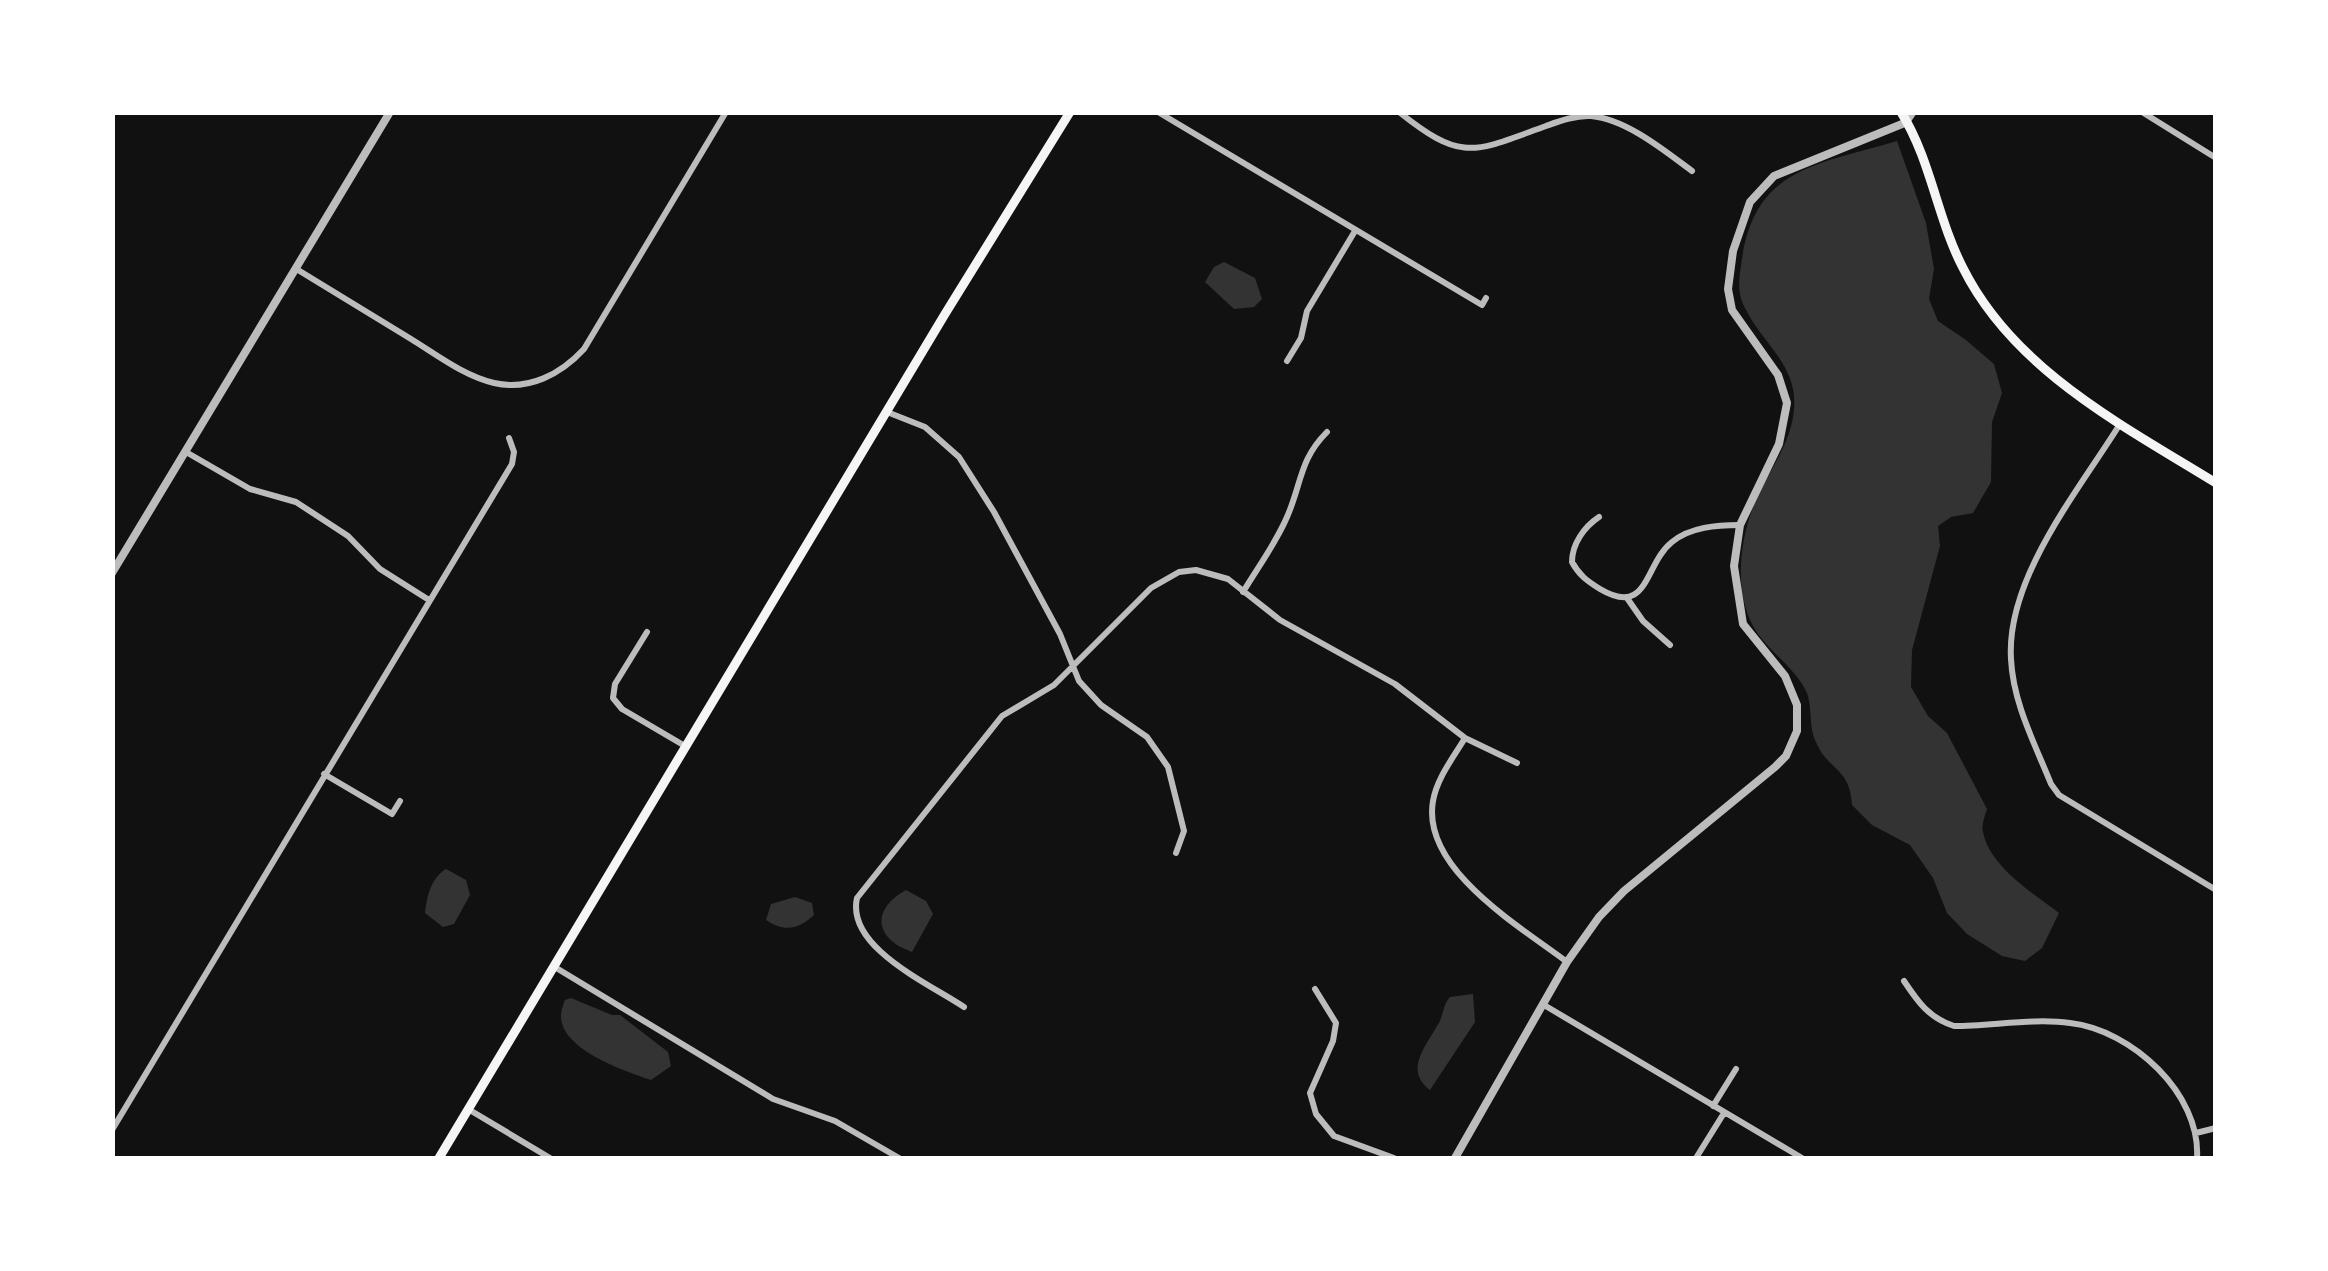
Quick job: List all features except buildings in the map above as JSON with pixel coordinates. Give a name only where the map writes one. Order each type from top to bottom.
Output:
[{"type":"main road","points":[[439,1158],[1070,112]]},
{"type":"main road","points":[[1904,117],[1962,268],[1981,299],[2026,353],[2120,424],[2216,483]]},
{"type":"street","points":[[112,573],[390,112]]},
{"type":"street","points":[[298,270],[480,379],[498,384],[534,382],[554,375],[584,348],[726,112]]},
{"type":"street","points":[[1158,112],[1482,305],[1486,298]]},
{"type":"street","points":[[1399,112],[1430,136],[1461,149],[1478,149],[1559,121],[1592,116],[1624,128],[1692,171]]},
{"type":"street","points":[[1455,1158],[1587,933],[1624,891],[1775,767],[1792,744],[1799,718],[1792,690],[1785,676],[1750,636],[1739,613],[1734,566],[1740,525],[1779,444],[1787,414],[1784,388],[1729,301],[1730,267],[1744,215],[1756,194],[1774,176],[1914,112]]},
{"type":"street","points":[[2142,112],[2216,158]]},
{"type":"street","points":[[1286,361],[1301,338],[1307,312],[1355,230]]},
{"type":"street","points":[[887,412],[925,427],[944,441],[973,475],[1092,696],[1147,737],[1168,766],[1184,832],[1176,853]]},
{"type":"street","points":[[2120,424],[2026,578],[2012,630],[2014,686],[2051,784],[2060,795],[2216,890]]},
{"type":"street","points":[[1243,592],[1283,526],[1304,462],[1327,432]]},
{"type":"street","points":[[112,1130],[512,464],[514,452],[509,438]]},
{"type":"street","points":[[186,452],[250,489],[296,502],[348,536],[380,569],[429,600]]},
{"type":"street","points":[[1599,517],[1580,536],[1572,562],[1584,579],[1613,596],[1628,598],[1640,590],[1675,539],[1704,528],[1740,525]]},
{"type":"street","points":[[964,1007],[874,947],[855,919],[856,898],[1002,716],[1054,685],[1151,588],[1179,572],[1212,572],[1228,579],[1280,620],[1395,684],[1465,738],[1517,763]]},
{"type":"street","points":[[1628,598],[1643,621],[1670,645]]},
{"type":"street","points":[[647,632],[615,684],[613,698],[622,709],[685,746]]},
{"type":"street","points":[[1465,738],[1435,792],[1431,818],[1438,844],[1456,870],[1483,896],[1567,962]]},
{"type":"street","points":[[324,774],[392,814],[400,801]]},
{"type":"street","points":[[554,966],[773,1099],[835,1121],[900,1158]]},
{"type":"street","points":[[1904,981],[1928,1014],[1954,1026],[2067,1022],[2099,1030],[2140,1054],[2182,1101],[2196,1133],[2197,1158]]},
{"type":"street","points":[[1315,989],[1336,1023],[1333,1041],[1310,1093],[1316,1114],[1334,1136],[1394,1158]]},
{"type":"street","points":[[1544,1005],[1802,1158]]},
{"type":"street","points":[[1713,1106],[1736,1069]]},
{"type":"street","points":[[468,1109],[550,1158]]},
{"type":"street","points":[[1696,1158],[1724,1113]]},
{"type":"street","points":[[2196,1133],[2216,1128]]},
{"type":"shaded area","points":[[1897,141],[1926,223],[1934,269],[1929,299],[1938,321],[1994,364],[2002,393],[1992,422],[1991,482],[1973,513],[1951,517],[1938,526],[1940,546],[1912,650],[1911,687],[1928,716],[1947,733],[1987,809],[1983,829],[1994,857],[2059,913],[2042,948],[2025,961],[2002,956],[1967,934],[1947,913],[1933,878],[1910,845],[1872,825],[1852,805],[1843,776],[1816,742],[1806,691],[1753,626],[1743,594],[1741,559],[1748,524],[1785,442],[1794,409],[1791,380],[1753,323],[1741,297],[1740,272],[1749,228],[1761,205],[1796,174]]},
{"type":"shaded area","points":[[1224,262],[1255,278],[1262,299],[1254,307],[1234,309],[1205,282],[1214,267]]},
{"type":"shaded area","points":[[446,869],[466,880],[470,895],[454,924],[443,927],[425,913],[433,882]]},
{"type":"shaded area","points":[[906,890],[926,901],[933,914],[912,952],[890,940],[882,924],[887,906]]},
{"type":"shaded area","points":[[795,897],[812,903],[814,915],[791,928],[766,920],[771,904]]},
{"type":"shaded area","points":[[1473,994],[1475,1022],[1430,1090],[1418,1075],[1423,1050],[1450,997]]},
{"type":"shaded area","points":[[571,998],[620,1015],[668,1052],[671,1066],[651,1080],[583,1049],[571,1039],[561,1016],[565,1000]]}]
